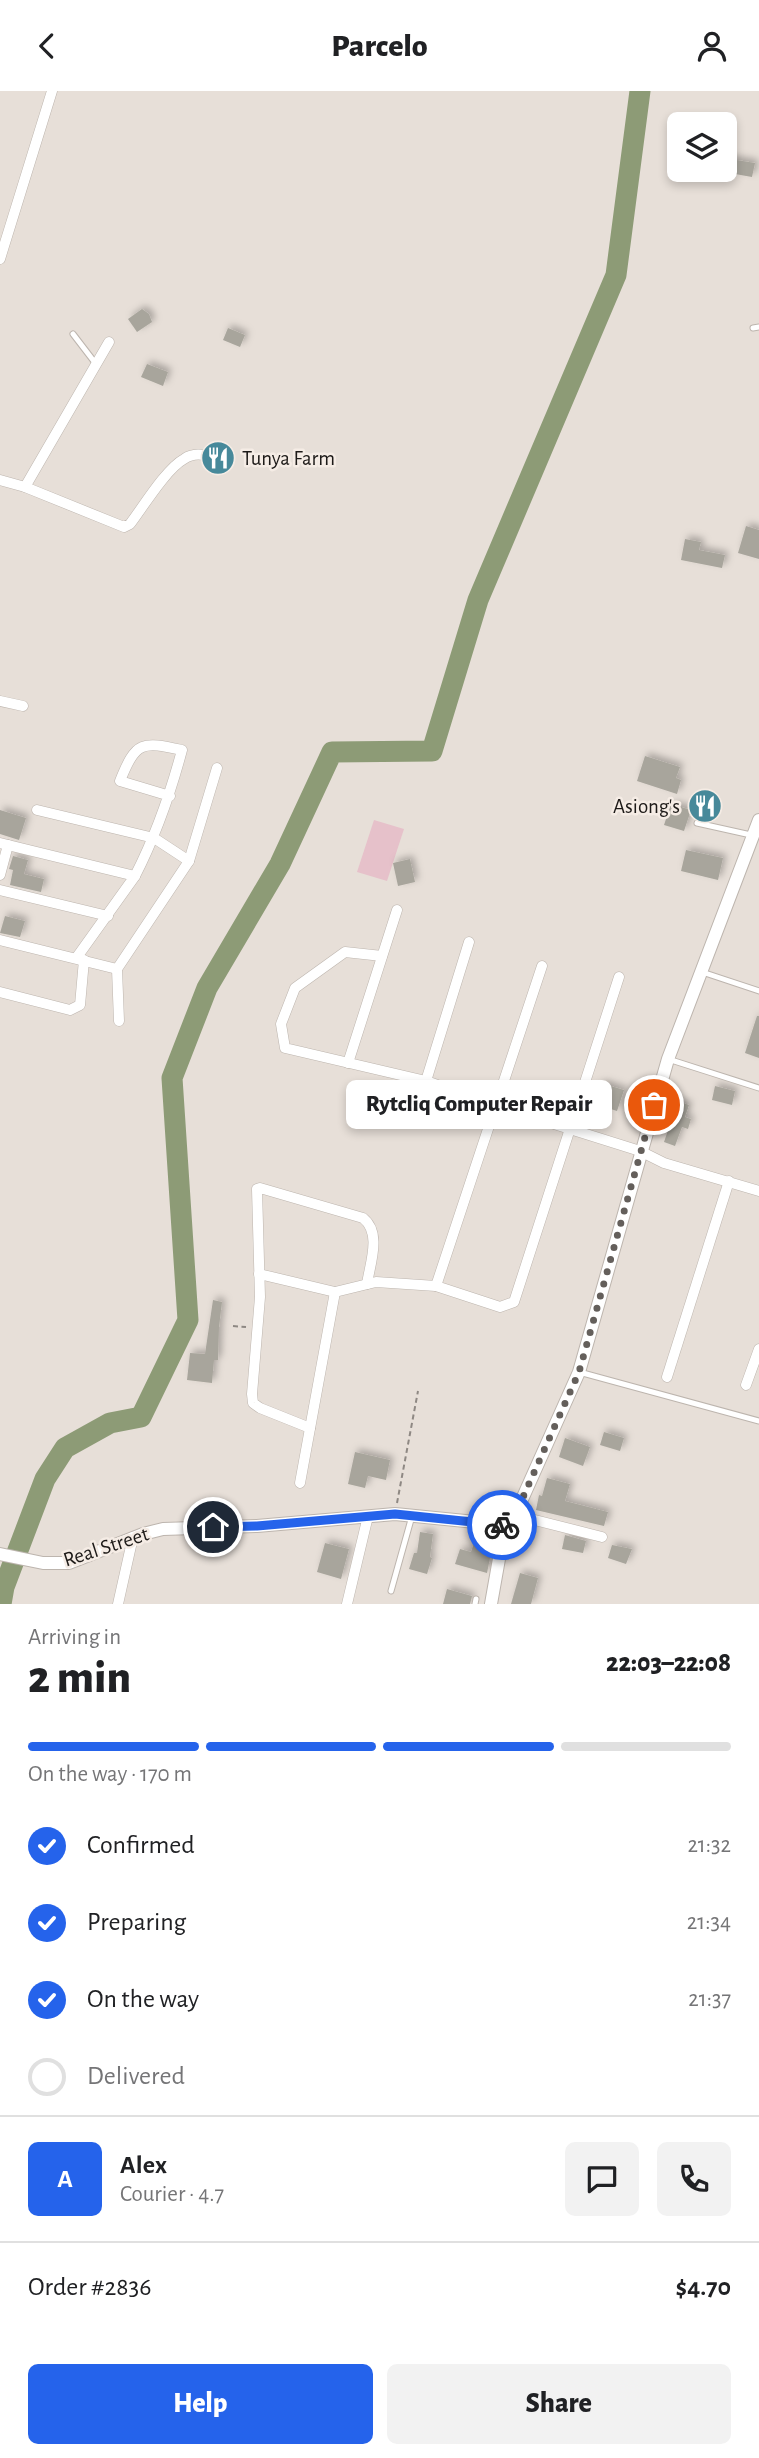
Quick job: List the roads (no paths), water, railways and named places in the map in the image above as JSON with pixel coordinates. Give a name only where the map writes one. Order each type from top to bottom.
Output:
[{"type":"street","points":[[0,259],[51,91]]},
{"type":"street","points":[[25,487],[109,342]]},
{"type":"street","points":[[0,481],[25,487],[124,527],[130,524],[172,469],[184,458],[198,454],[216,457]]},
{"type":"street","points":[[0,701],[23,706]]},
{"type":"street","points":[[0,992],[70,1010],[80,1005],[80,959],[135,876],[154,838],[170,796],[182,750],[152,743],[137,749],[128,761],[120,781],[170,796]]},
{"type":"street","points":[[119,1021],[117,969],[189,861],[216,768]]},
{"type":"street","points":[[37,810],[154,838],[189,861]]},
{"type":"street","points":[[491,1604],[505,1525],[515,1515],[579,1372],[668,1059],[759,820]]},
{"type":"street","points":[[0,875],[4,844],[135,876]]},
{"type":"street","points":[[0,890],[108,916]]},
{"type":"street","points":[[348,1063],[397,910]]},
{"type":"street","points":[[0,940],[117,969]]},
{"type":"street","points":[[426,1081],[469,942]]},
{"type":"street","points":[[382,956],[345,952],[295,988],[281,1024],[285,1048],[426,1081],[640,1151],[664,1163],[759,1191]]},
{"type":"street","points":[[436,1286],[542,966]]},
{"type":"street","points":[[259,1274],[335,1292],[376,1282],[436,1286],[500,1307],[514,1301],[618,977]]},
{"type":"street","points":[[667,1377],[729,1181]]},
{"type":"street","points":[[310,1428],[253,1403],[260,1297],[257,1189],[363,1218],[370,1224],[374,1234],[368,1285]]},
{"type":"street","points":[[300,1483],[335,1292]]},
{"type":"street","points":[[746,1385],[759,1349]]},
{"type":"street","name":"Real Street","points":[[0,1554],[43,1563],[69,1563],[133,1537],[163,1529],[257,1526],[395,1514],[505,1525]]},
{"type":"street","points":[[515,1515],[602,1537]]},
{"type":"street","points":[[347,1604],[368,1516]]},
{"type":"street","points":[[118,1604],[133,1537]]},
{"type":"lane","points":[[73,334],[96,364]]},
{"type":"lane","points":[[697,823],[754,836]]},
{"type":"lane","points":[[701,972],[759,991]]},
{"type":"lane","points":[[668,1059],[759,1088]]},
{"type":"lane","points":[[579,1372],[759,1421]]},
{"type":"lane","points":[[391,1591],[412,1516]]},
{"type":"waterway","points":[[1,1604],[4,1587],[45,1479],[65,1448],[110,1423],[141,1417],[188,1320],[172,1078],[207,988],[280,864],[332,752],[432,751],[478,600],[616,275],[640,91]]},
{"type":"place","name":"Tunya Farm","points":[[218,458]]},
{"type":"place","name":"Asiong's","points":[[705,806]]},
{"type":"place","name":"Rytcliq Computer Repair","points":[[654,1105]]}]
